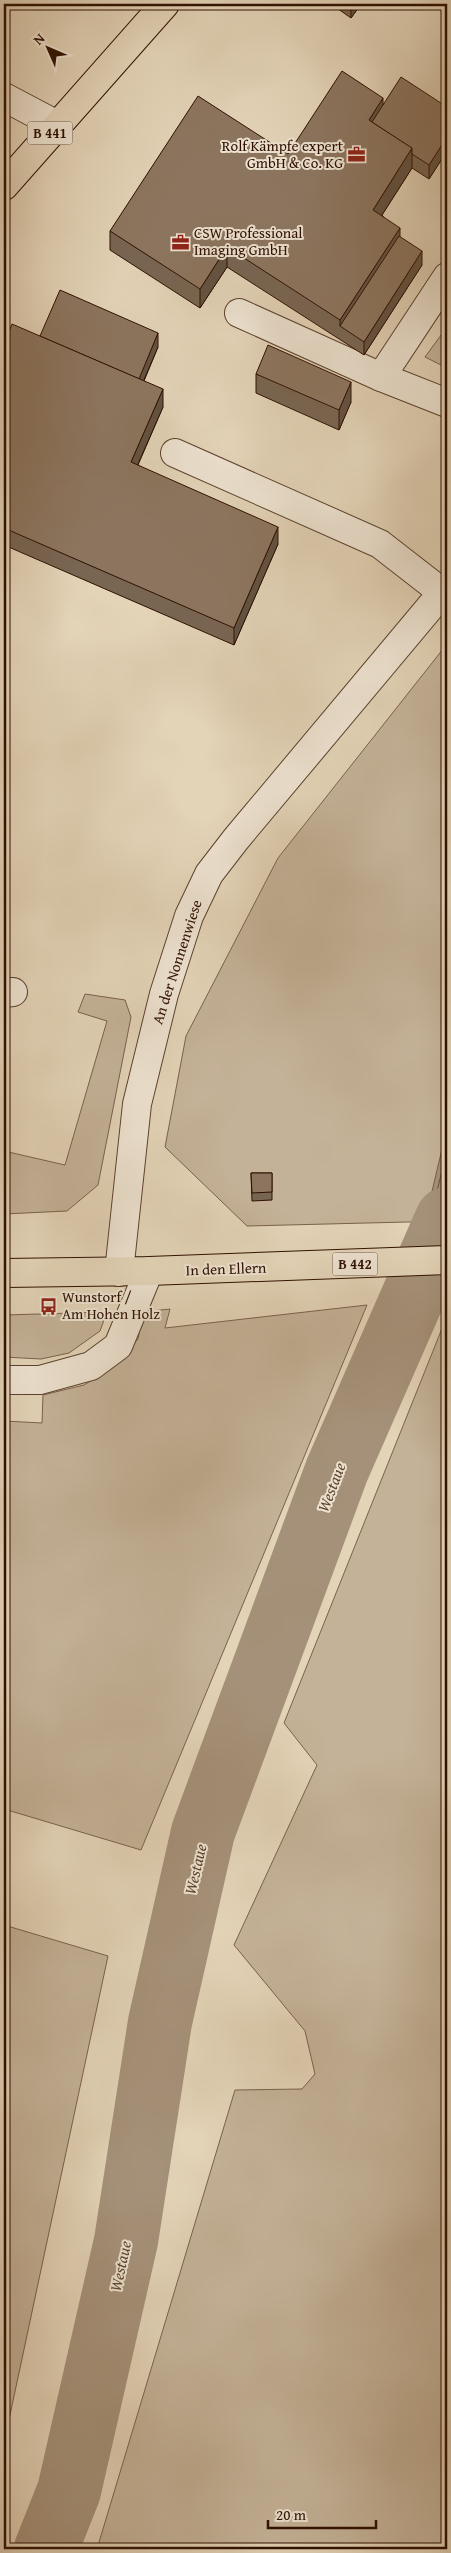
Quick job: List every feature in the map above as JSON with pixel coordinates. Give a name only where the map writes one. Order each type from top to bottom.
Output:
[{"type":"main road","name":"B 441","points":[[7,178],[165,4]]},
{"type":"main road","name":"In den Ellern","points":[[4,1273],[263,1268],[447,1260]]},
{"type":"street","points":[[4,97],[57,125]]},
{"type":"street","points":[[381,377],[447,277]]},
{"type":"street","points":[[239,313],[381,377],[447,403]]},
{"type":"street","points":[[175,453],[380,544],[445,590]]},
{"type":"street","name":"An der Nonnenwiese","points":[[119,1272],[137,1104],[164,994],[189,916],[205,883],[236,839],[445,590]]},
{"type":"street","points":[[4,1380],[40,1380],[91,1366],[118,1346],[149,1271]]},
{"type":"shaded area","points":[[447,327],[447,368],[425,357]]},
{"type":"shaded area","points":[[447,644],[447,1221],[247,1226],[165,1147],[186,1036],[278,858]]},
{"type":"shaded area","points":[[85,994],[125,1000],[131,1017],[98,1185],[67,1211],[4,1214],[4,1151],[65,1165],[107,1021],[78,1012]]},
{"type":"shaded area","points":[[367,1305],[141,1850],[4,1809],[4,1421],[42,1423],[43,1395],[84,1385],[116,1365],[138,1339],[143,1312],[170,1309],[165,1328]]},
{"type":"shaded area","points":[[107,1312],[100,1331],[69,1353],[41,1359],[4,1357],[4,1315]]},
{"type":"shaded area","points":[[447,1316],[447,2549],[97,2549],[235,2090],[302,2089],[315,2074],[305,2031],[234,1945],[317,1765],[284,1723]]},
{"type":"shaded area","points":[[4,1925],[108,1956],[4,2443]]},
{"type":"water","points":[[447,1128],[447,1219],[425,1221]]},
{"type":"building","points":[[342,4],[355,4],[351,10]]},
{"type":"building","points":[[342,71],[383,98],[369,120],[412,148],[373,210],[400,228],[340,320],[227,247],[200,289],[110,231],[198,96],[288,154]]},
{"type":"building","points":[[401,77],[447,107],[447,137],[429,165],[412,154],[412,148],[372,122]]},
{"type":"building","points":[[399,236],[422,251],[364,342],[340,326]]},
{"type":"building","points":[[60,290],[158,333],[139,379],[40,336]]},
{"type":"building","points":[[12,324],[163,389],[131,462],[278,527],[234,628],[4,528],[4,344]]},
{"type":"building","points":[[268,345],[351,382],[339,410],[256,374]]},
{"type":"building","points":[[251,1173],[272,1173],[272,1192],[252,1193]]},
{"type":"waterway","name":"Westaue","points":[[46,2549],[69,2491],[126,2241],[160,2022],[203,1832],[337,1470],[447,1219]]},
{"type":"place","name":"Rolf Kämpfe expert GmbH & Co. KG","points":[[357,155]]},
{"type":"place","name":"CSW Professional Imaging GmbH","points":[[180,242]]},
{"type":"place","name":"Wunstorf / Am Hohen Holz","points":[[48,1306]]}]
